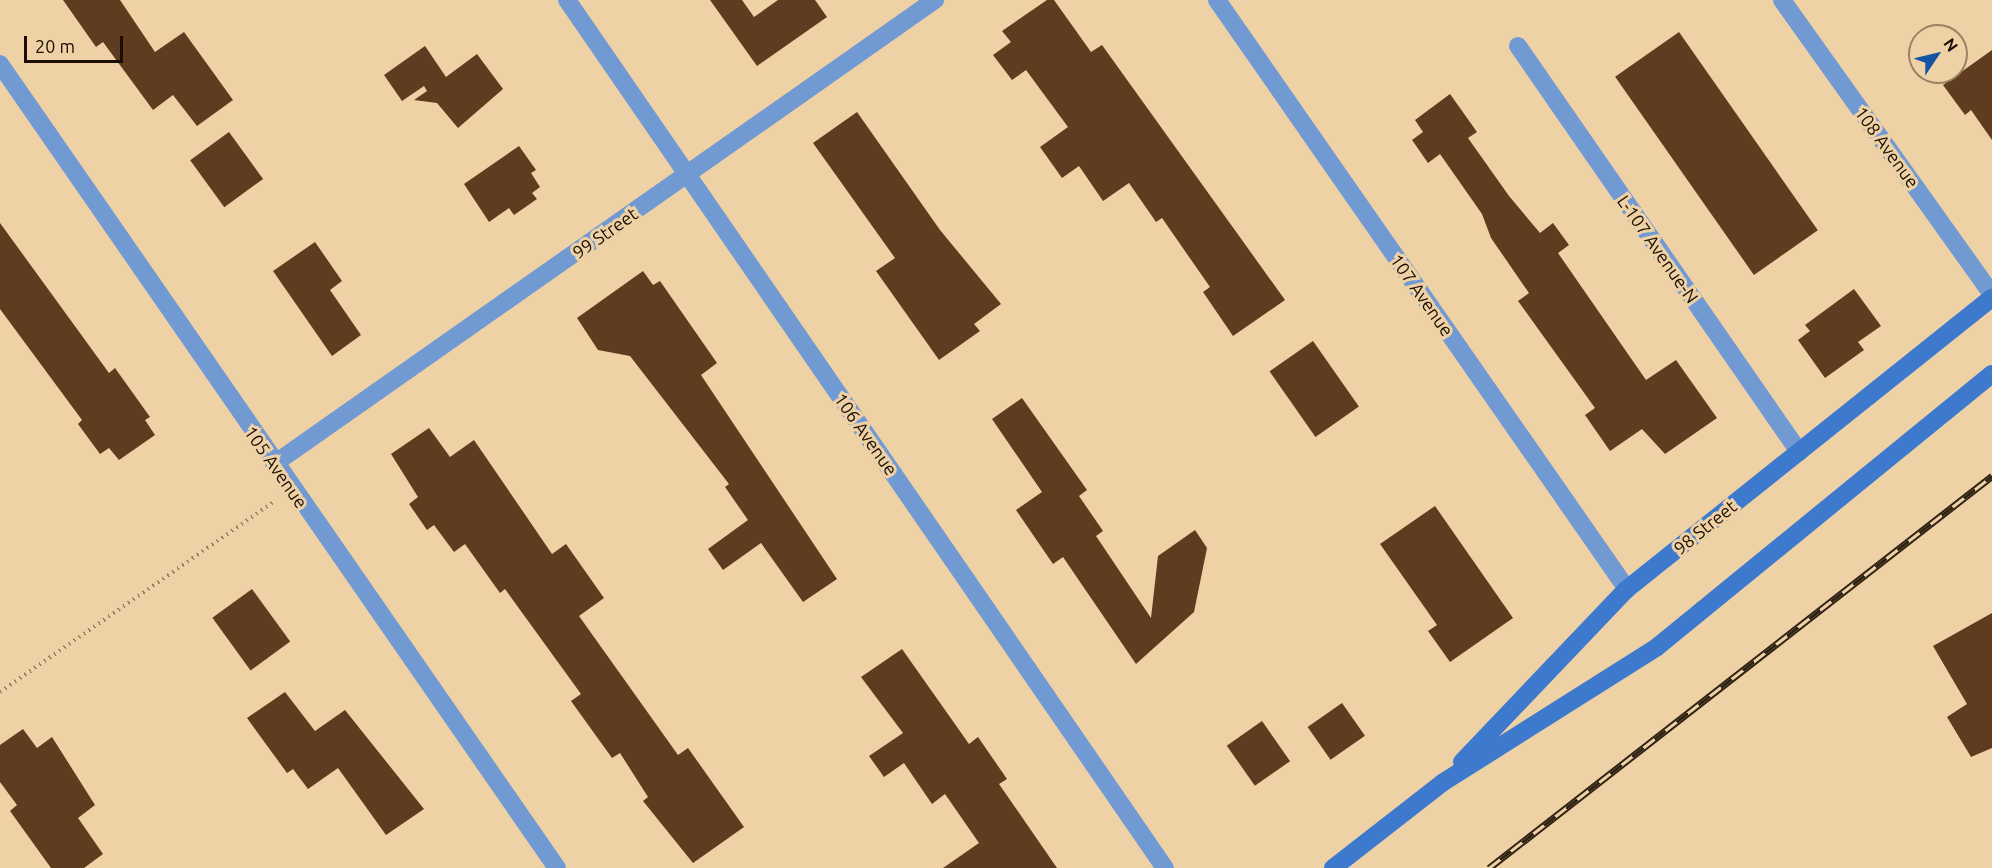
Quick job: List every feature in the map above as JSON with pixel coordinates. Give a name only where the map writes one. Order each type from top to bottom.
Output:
[{"type":"main road","name":"98 Street","points":[[1442,783],[1627,589],[1992,296]]},
{"type":"main road","name":"98 Street","points":[[1333,868],[1442,783],[1657,647],[1992,374]]},
{"type":"street","name":"106 Avenue","points":[[567,0],[1165,868]]},
{"type":"street","name":"99 Street","points":[[274,464],[935,0]]},
{"type":"street","name":"107 Avenue","points":[[1217,0],[1627,589]]},
{"type":"street","name":"108 Avenue","points":[[1782,0],[1992,296]]},
{"type":"street","name":"L-107 Avenue-N","points":[[1518,46],[1799,452]]},
{"type":"street","name":"105 Avenue","points":[[0,64],[291,489],[557,868]]},
{"type":"path","points":[[0,692],[291,489]]},
{"type":"building","points":[[63,0],[120,0],[155,52],[184,32],[233,100],[197,126],[173,95],[153,110],[103,42],[96,47]]},
{"type":"building","points":[[710,0],[742,0],[754,17],[778,0],[815,0],[827,17],[757,66]]},
{"type":"building","points":[[1047,0],[1054,0],[1091,52],[1102,45],[1285,300],[1233,336],[1203,292],[1210,287],[1162,218],[1156,222],[1129,183],[1103,201],[1079,166],[1062,178],[1040,147],[1068,127],[1026,70],[1012,80],[993,55],[1011,42],[1002,31]]},
{"type":"building","points":[[1679,32],[1818,230],[1754,275],[1615,77]]},
{"type":"building","points":[[425,46],[446,77],[477,54],[503,89],[458,128],[437,103],[414,100],[427,91],[424,86],[402,101],[384,75]]},
{"type":"building","points":[[1992,50],[1992,140],[1971,110],[1965,115],[1943,85],[1968,84],[1968,67]]},
{"type":"building","points":[[1450,94],[1477,132],[1468,138],[1509,196],[1540,233],[1553,223],[1569,245],[1558,253],[1646,380],[1676,360],[1717,418],[1665,454],[1642,429],[1610,451],[1585,415],[1595,408],[1518,301],[1529,293],[1491,238],[1482,214],[1440,154],[1428,163],[1412,140],[1423,132],[1415,120]]},
{"type":"building","points":[[857,112],[940,230],[1001,304],[974,324],[980,331],[939,360],[876,271],[895,258],[813,143]]},
{"type":"building","points":[[229,132],[263,179],[224,207],[190,160]]},
{"type":"building","points":[[519,146],[536,170],[531,173],[540,187],[532,193],[537,199],[514,215],[509,208],[489,222],[464,184]]},
{"type":"building","points":[[0,223],[109,373],[115,368],[150,417],[145,420],[155,435],[119,460],[109,448],[100,454],[78,424],[82,420],[0,309]]},
{"type":"building","points":[[315,242],[342,281],[330,290],[361,335],[332,356],[273,271]]},
{"type":"building","points":[[643,271],[653,285],[660,281],[717,363],[701,375],[837,579],[803,602],[761,543],[723,570],[708,549],[748,520],[725,487],[729,484],[630,356],[598,350],[577,318]]},
{"type":"building","points":[[1854,289],[1881,326],[1858,342],[1864,350],[1825,378],[1798,340],[1810,331],[1805,325]]},
{"type":"building","points":[[1313,341],[1359,407],[1315,437],[1270,371]]},
{"type":"building","points":[[1022,398],[1087,490],[1079,496],[1103,531],[1096,536],[1151,618],[1158,556],[1195,530],[1207,548],[1194,612],[1136,664],[1063,557],[1053,564],[1016,510],[1042,492],[992,419]]},
{"type":"building","points":[[429,428],[450,457],[474,440],[552,554],[566,544],[604,598],[579,616],[678,755],[688,748],[744,827],[693,863],[643,801],[648,797],[620,753],[612,758],[571,701],[581,694],[505,589],[500,593],[465,544],[454,552],[434,525],[427,530],[409,504],[418,497],[391,454]]},
{"type":"building","points":[[1435,506],[1513,618],[1450,662],[1428,631],[1437,625],[1380,544]]},
{"type":"building","points":[[252,589],[290,642],[251,670],[212,618]]},
{"type":"building","points":[[1992,613],[1992,748],[1971,757],[1947,717],[1967,704],[1933,646]]},
{"type":"building","points":[[902,649],[969,744],[978,737],[1007,779],[999,784],[1057,868],[943,868],[979,843],[945,794],[932,804],[904,763],[884,777],[869,756],[903,733],[861,677]]},
{"type":"building","points":[[285,692],[315,731],[345,710],[424,809],[386,835],[338,768],[308,789],[293,769],[287,773],[247,718]]},
{"type":"building","points":[[1342,703],[1365,736],[1331,760],[1308,727]]},
{"type":"building","points":[[1262,721],[1290,761],[1255,786],[1227,746]]},
{"type":"building","points":[[23,729],[37,748],[52,737],[95,805],[78,818],[103,854],[84,868],[51,868],[10,811],[17,805],[0,782],[0,745]]},
{"type":"railway","points":[[1489,868],[1992,476]]}]
